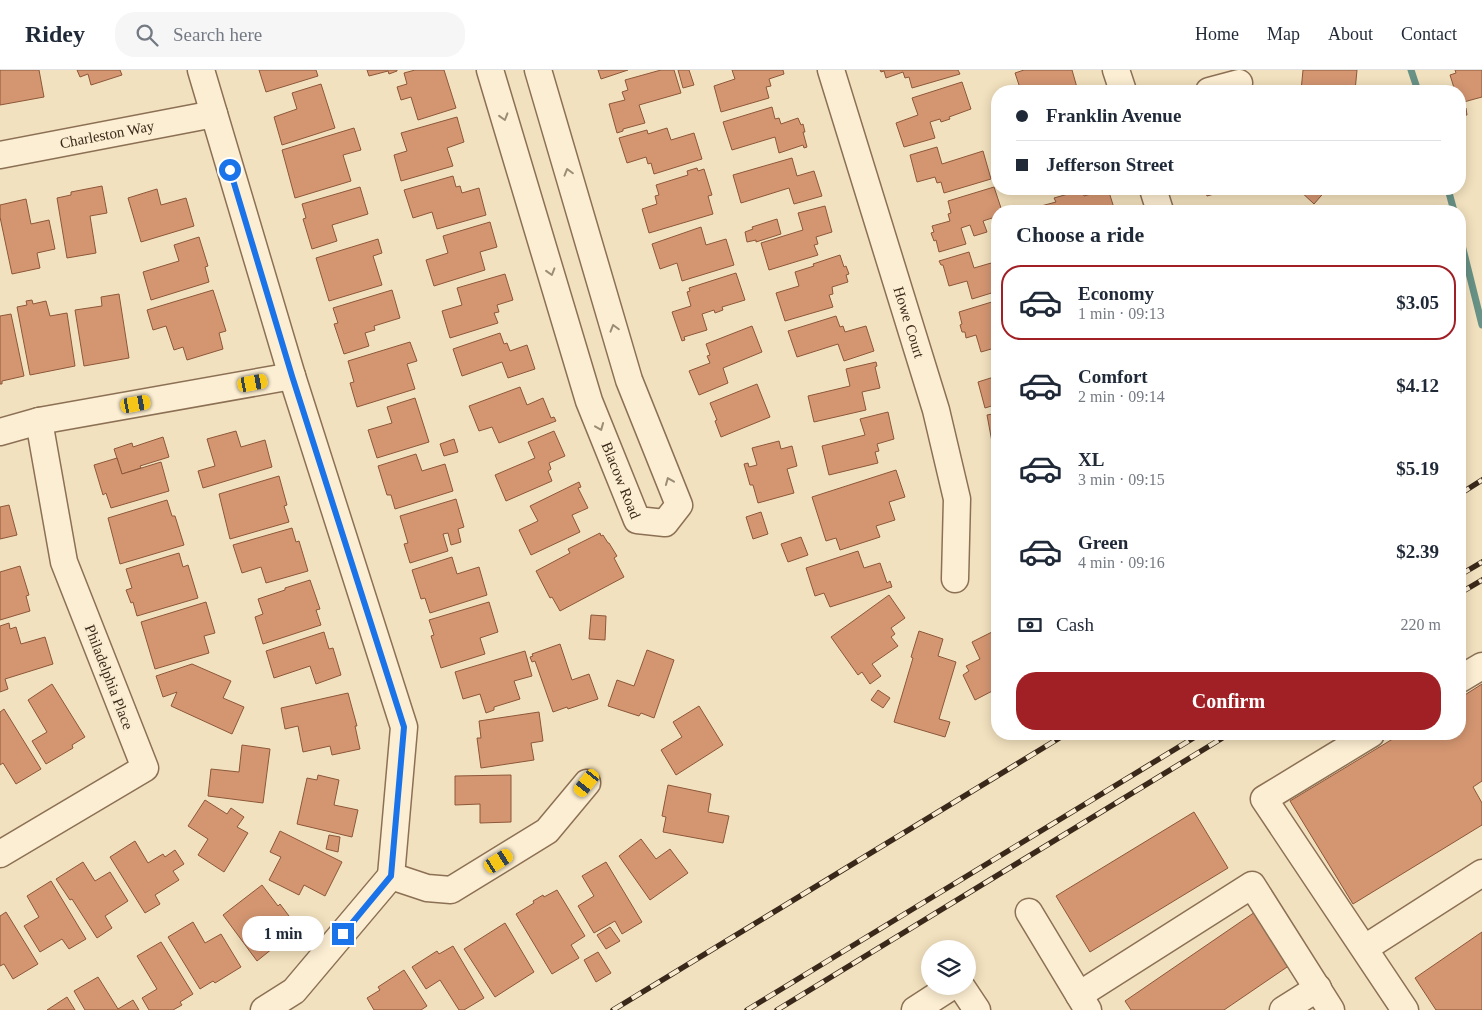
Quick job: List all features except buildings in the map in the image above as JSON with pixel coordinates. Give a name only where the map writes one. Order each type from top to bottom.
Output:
[{"type":"street","points":[[201,70],[292,376],[404,727],[391,876],[294,991],[264,1010]]},
{"type":"street","name":"Blacow Road","points":[[490,70],[589,401],[637,520],[665,522],[679,505],[629,380],[538,70]]},
{"type":"street","name":"Howe Court","points":[[831,70],[909,319],[940,428],[957,499],[955,579]]},
{"type":"street","points":[[1116,70],[1121,85]]},
{"type":"street","points":[[1232,85],[1239,83]]},
{"type":"street","name":"Charleston Way","points":[[0,155],[214,114]]},
{"type":"street","points":[[0,432],[39,421],[292,376]]},
{"type":"street","name":"Philadelphia Place","points":[[0,854],[144,768],[64,562],[39,421]]},
{"type":"street","points":[[1466,675],[1482,666]]},
{"type":"street","points":[[1361,740],[1264,798],[1405,1010]]},
{"type":"street","points":[[391,876],[427,888],[451,890],[548,831],[587,783]]},
{"type":"street","points":[[1365,948],[1482,873]]},
{"type":"street","points":[[1029,912],[1083,1003],[1252,885],[1331,1010]]},
{"type":"street","points":[[1283,1010],[1318,988]]},
{"type":"street","points":[[915,1010],[938,995]]},
{"type":"street","points":[[967,995],[977,1010]]},
{"type":"waterway","points":[[1411,70],[1416,85]]},
{"type":"waterway","points":[[1450,195],[1452,205]]},
{"type":"waterway","points":[[1466,261],[1482,325]]},
{"type":"railway","points":[[1466,490],[1482,480]]},
{"type":"railway","points":[[1466,571],[1482,562]]},
{"type":"railway","points":[[1466,589],[1482,580]]},
{"type":"railway","points":[[613,1010],[1056,740]]},
{"type":"railway","points":[[747,1010],[1190,740]]},
{"type":"railway","points":[[777,1010],[1219,740]]},
{"type":"route","points":[[230,170],[292,376],[404,727],[391,876],[343,934]]}]
